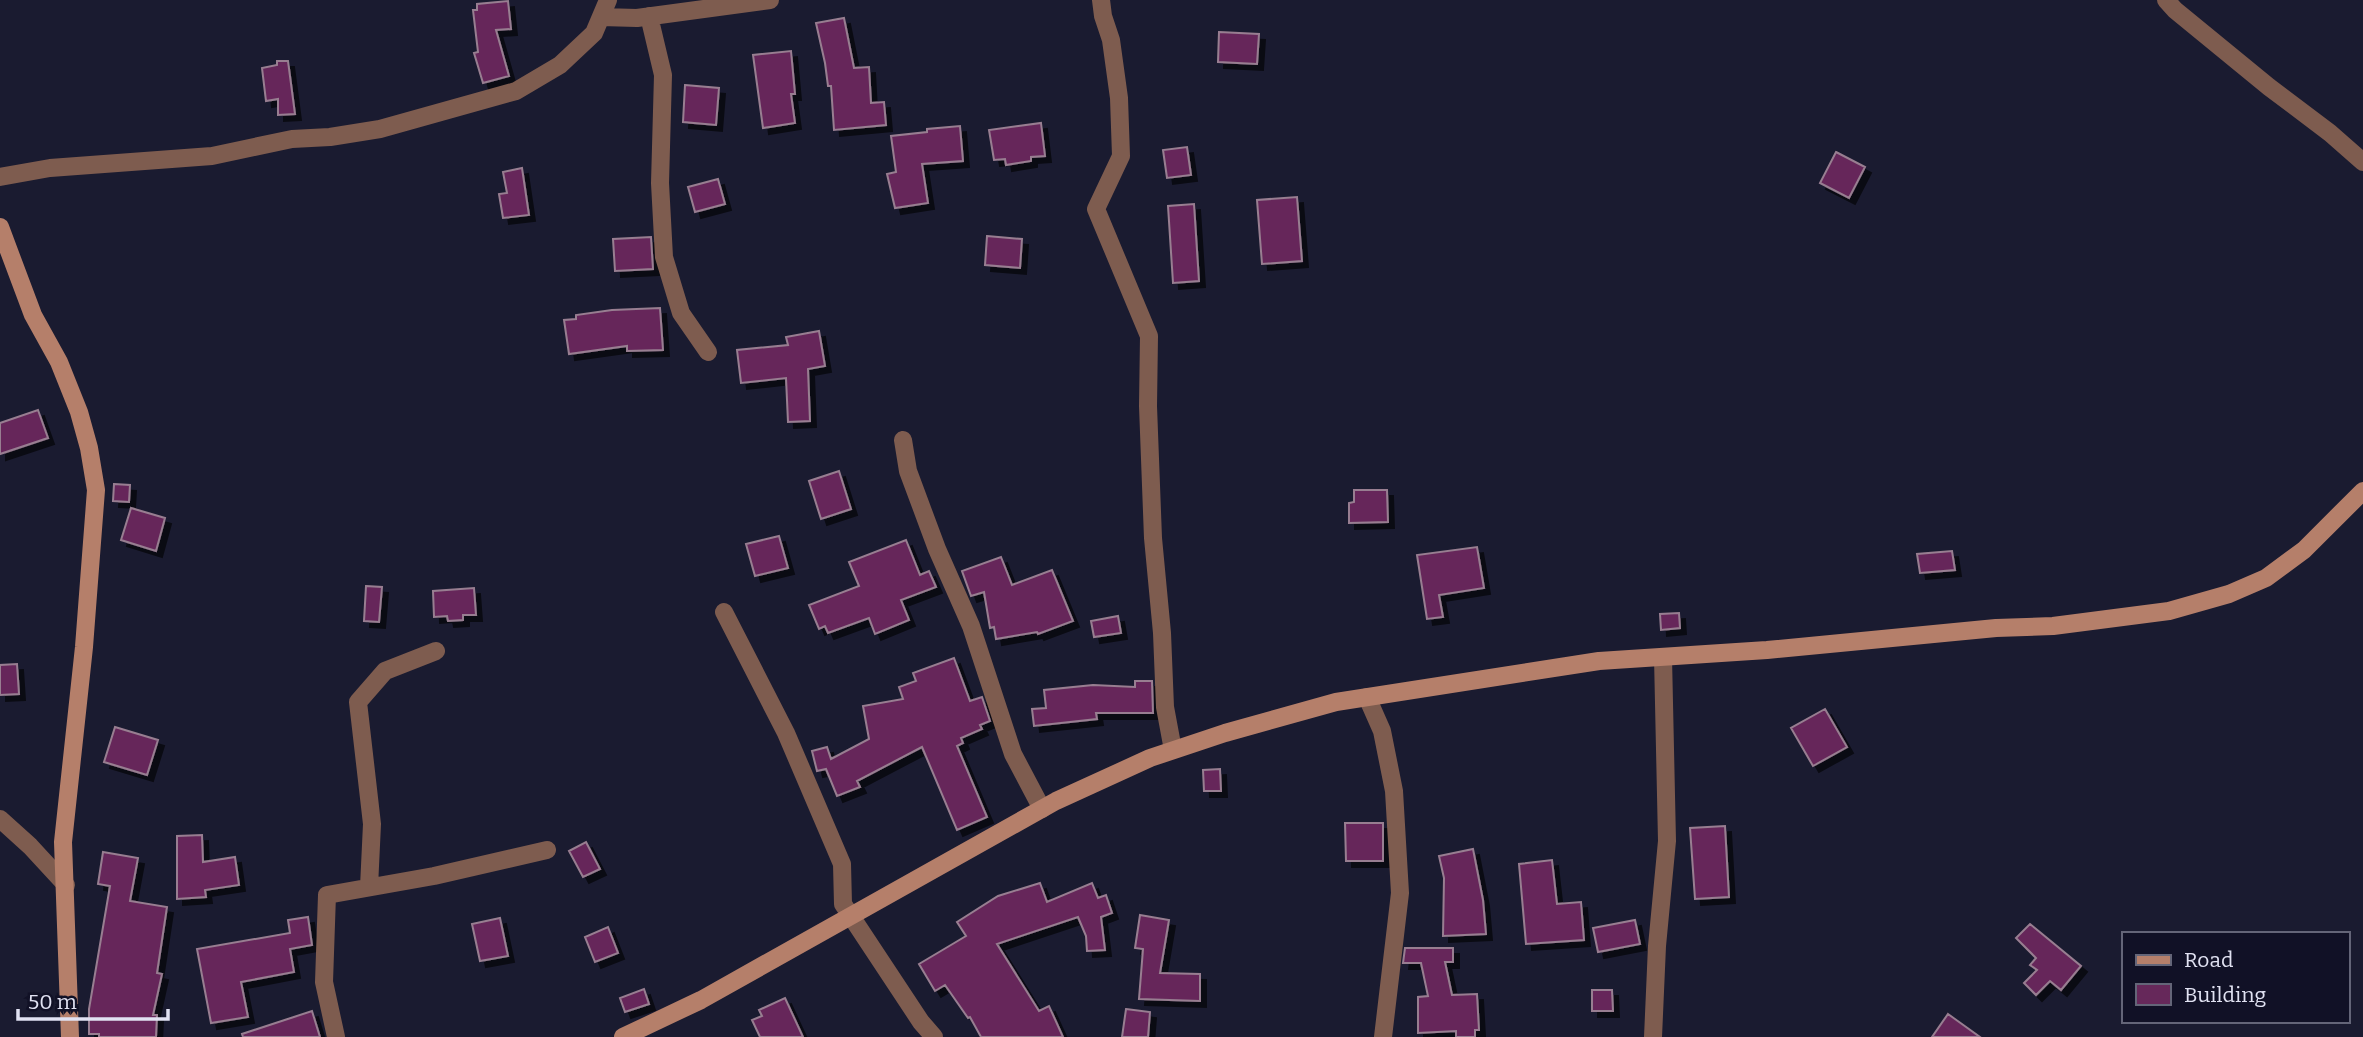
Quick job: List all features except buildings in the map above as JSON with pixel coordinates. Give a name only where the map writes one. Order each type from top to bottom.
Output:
[{"type":"street","points":[[0,177],[50,168],[212,156],[292,139],[330,137],[380,129],[516,91],[561,65],[594,33],[608,0]]},
{"type":"street","points":[[601,17],[649,16],[770,0]]},
{"type":"street","points":[[1101,0],[1111,40],[1119,98],[1121,156],[1096,209],[1149,336],[1148,406],[1153,538],[1162,633],[1165,707],[1173,750]]},
{"type":"street","points":[[2166,0],[2363,162]]},
{"type":"street","points":[[649,16],[663,75],[660,183],[664,257],[681,313],[708,352]]},
{"type":"street","points":[[0,227],[33,315],[59,362],[79,412],[89,448],[96,490],[84,647],[64,842],[70,1037]]},
{"type":"street","points":[[903,440],[908,471],[937,550],[971,626],[1013,754],[1042,809]]},
{"type":"street","points":[[623,1037],[701,1000],[1042,809],[1110,775],[1173,750],[1295,713],[1367,697],[1599,661],[1766,650],[1996,628],[2053,626],[2169,611],[2229,594],[2266,578],[2304,550],[2363,491]]},
{"type":"street","points":[[724,612],[786,733],[842,864],[843,904],[921,1022],[934,1037]]},
{"type":"street","points":[[369,887],[372,824],[358,702],[385,671],[436,651]]},
{"type":"street","points":[[1653,1037],[1657,946],[1667,841],[1663,657]]},
{"type":"street","points":[[1367,697],[1381,731],[1394,791],[1400,893],[1383,1037]]},
{"type":"street","points":[[0,820],[30,846],[66,885]]},
{"type":"street","points":[[336,1037],[324,982],[327,895],[433,876],[547,850]]}]
